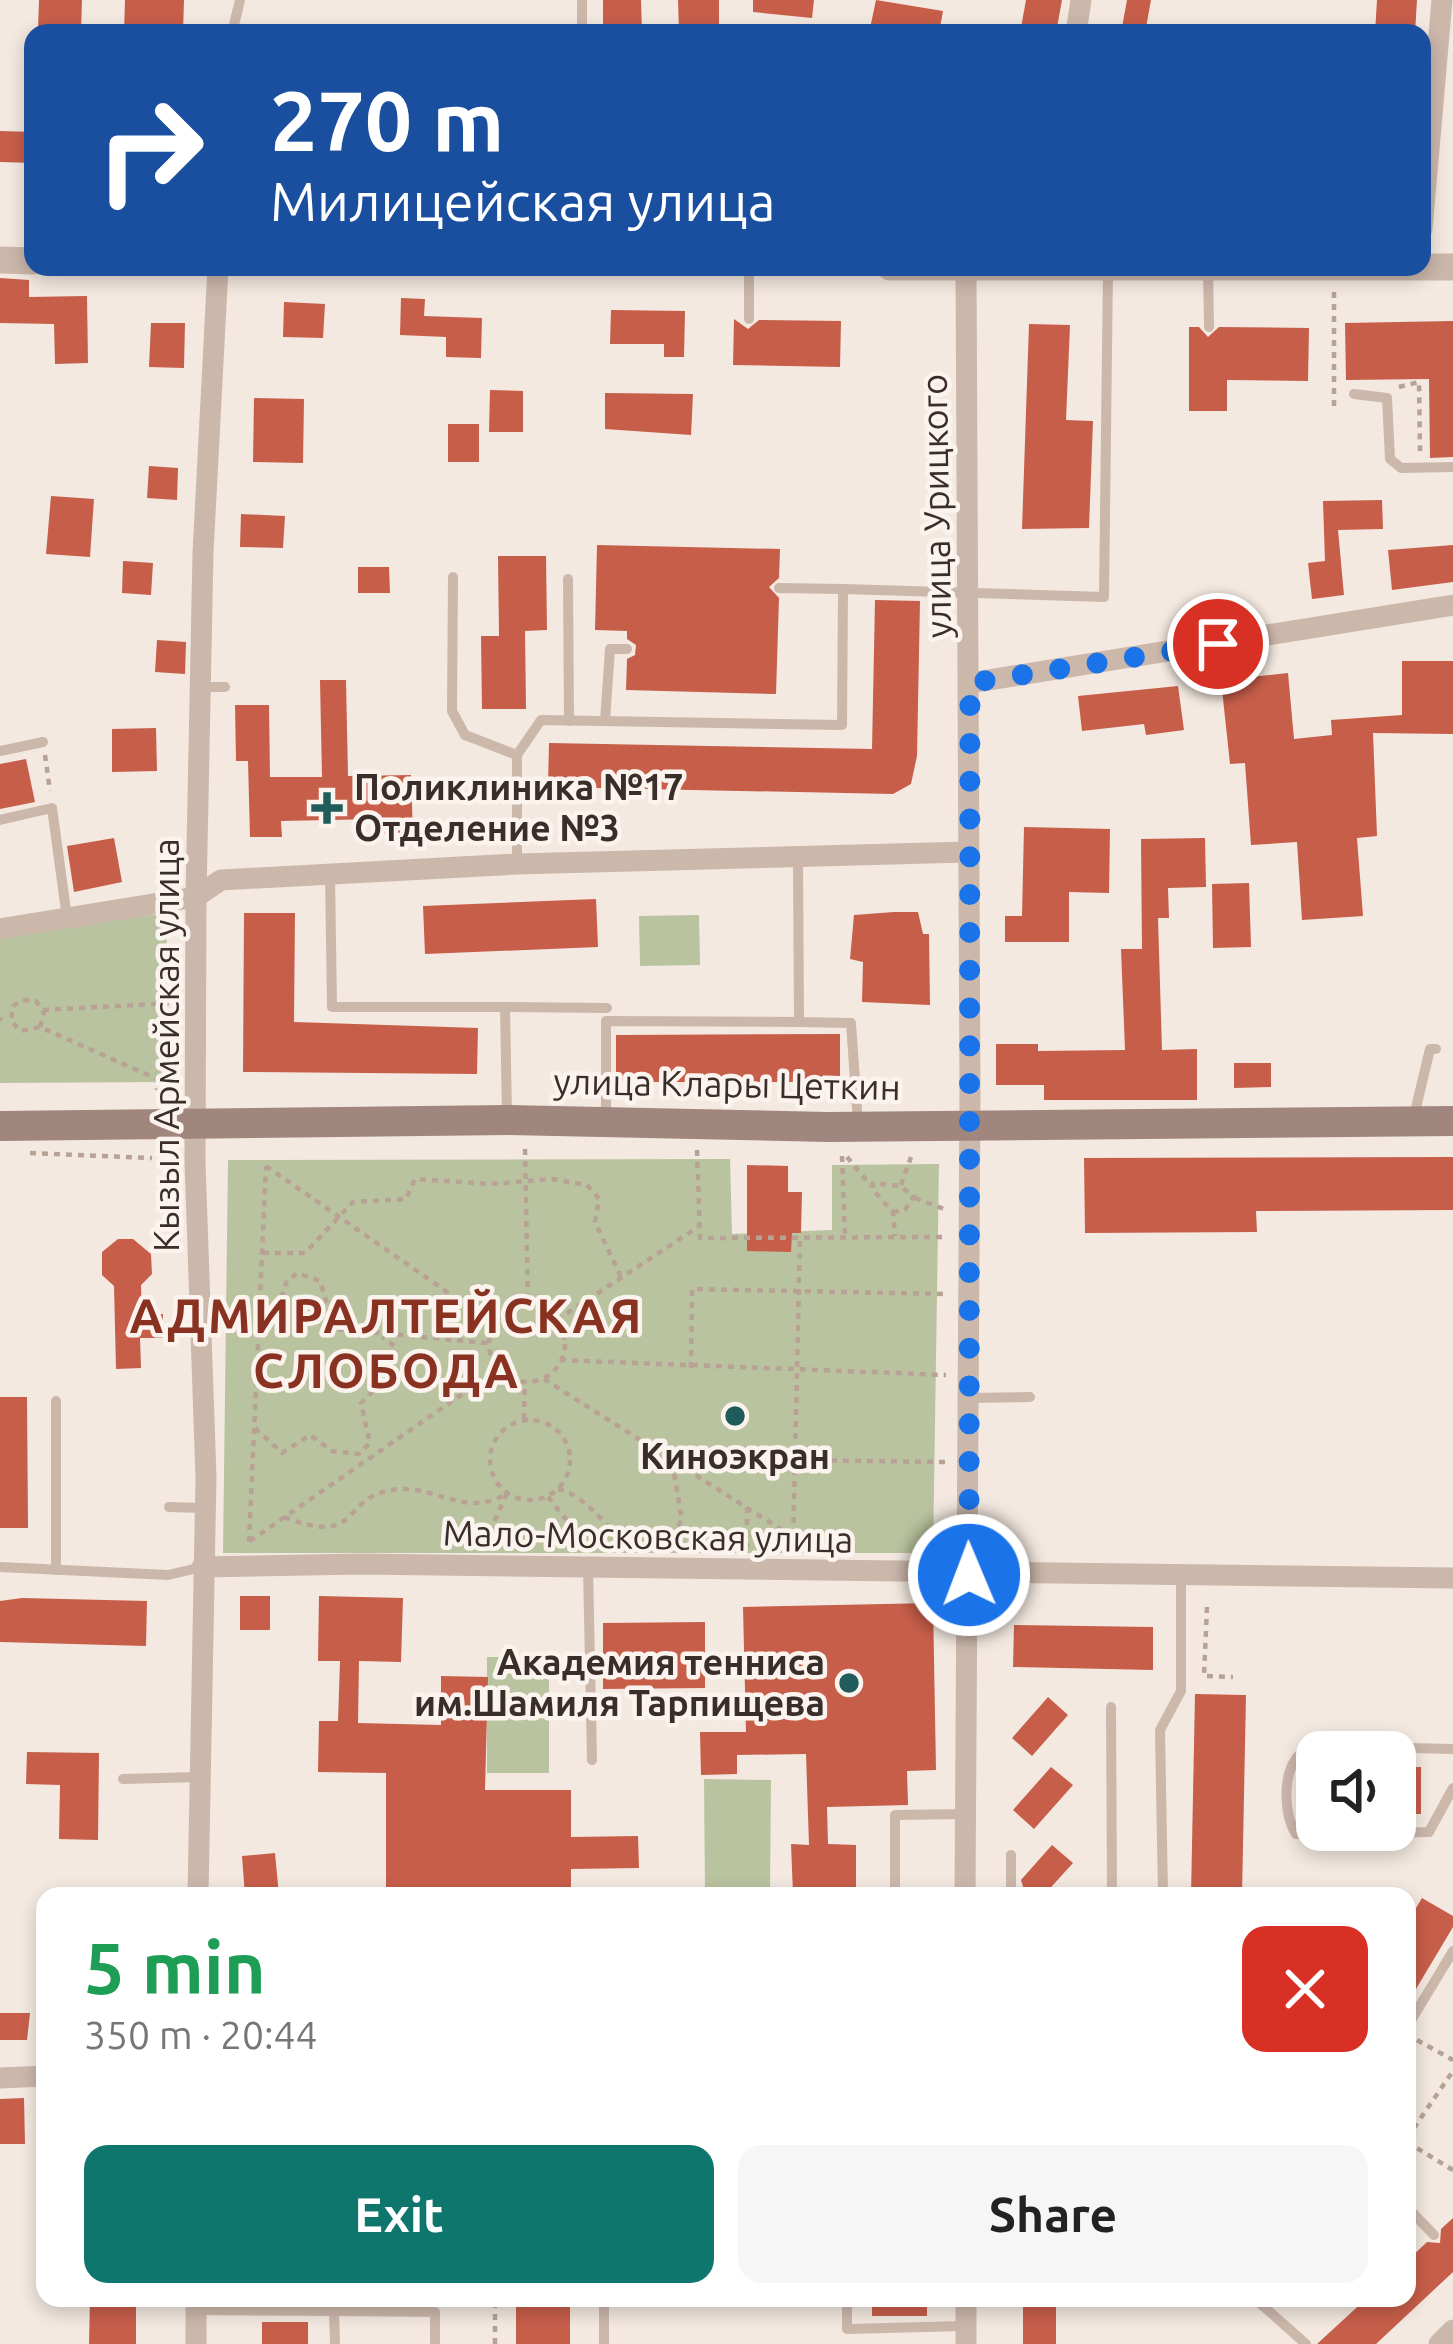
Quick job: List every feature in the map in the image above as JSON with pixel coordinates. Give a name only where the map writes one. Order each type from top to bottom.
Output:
[{"type":"main road","name":"улица Клары Цеткин","points":[[0,1126],[508,1120],[858,1126],[1453,1121]]},
{"type":"street","points":[[1431,126],[1442,0]]},
{"type":"street","name":"Кызыл Армейская улица","points":[[198,1887],[204,1508],[196,896],[213,687],[203,553],[218,276]]},
{"type":"street","name":"улица Урицкого","points":[[965,1887],[970,1124],[966,276]]},
{"type":"street","points":[[970,683],[1453,605]]},
{"type":"street","points":[[0,929],[196,896],[220,880],[518,864],[967,852]]},
{"type":"street","name":"Мало-Московская улица","points":[[202,1568],[589,1558],[969,1575],[1453,1579]]},
{"type":"street","points":[[0,2078],[36,2076]]},
{"type":"street","points":[[196,2307],[196,2344]]},
{"type":"street","points":[[1439,2344],[1453,2330]]},
{"type":"lane","points":[[749,276],[749,320]]},
{"type":"lane","points":[[779,588],[1104,597],[1108,276]]},
{"type":"lane","points":[[1208,276],[1209,327]]},
{"type":"lane","points":[[1354,394],[1388,398],[1390,459],[1401,468],[1453,467]]},
{"type":"lane","points":[[453,577],[452,711],[465,735],[517,755]]},
{"type":"lane","points":[[568,580],[569,721]]},
{"type":"lane","points":[[518,864],[517,755],[541,720],[842,725],[843,589]]},
{"type":"lane","points":[[605,721],[610,650],[627,649]]},
{"type":"lane","points":[[0,752],[43,742]]},
{"type":"lane","points":[[0,820],[52,808],[67,918]]},
{"type":"lane","points":[[798,860],[799,1022]]},
{"type":"lane","points":[[330,874],[332,1007],[607,1008]]},
{"type":"lane","points":[[505,1007],[508,1120]]},
{"type":"lane","points":[[606,1121],[605,1021],[851,1023],[858,1126]]},
{"type":"lane","points":[[1412,1121],[1430,1048],[1436,1049]]},
{"type":"lane","points":[[968,1398],[1030,1397]]},
{"type":"lane","points":[[56,1401],[56,1570]]},
{"type":"lane","points":[[170,1507],[204,1508]]},
{"type":"lane","points":[[589,1558],[592,1760]]},
{"type":"lane","points":[[0,1567],[168,1575],[202,1568]]},
{"type":"lane","points":[[1163,1887],[1160,1730],[1181,1691],[1181,1575]]},
{"type":"lane","points":[[1111,1707],[1112,1887]]},
{"type":"lane","points":[[1453,1749],[1320,1746],[1301,1753],[1288,1773],[1288,1822],[1296,1834],[1317,1837],[1429,1832],[1453,1788]]},
{"type":"lane","points":[[123,1780],[198,1777]]},
{"type":"lane","points":[[896,1887],[895,1815],[966,1814]]},
{"type":"lane","points":[[1011,1856],[1011,1887]]},
{"type":"lane","points":[[1416,2015],[1453,1951]]},
{"type":"lane","points":[[1416,2216],[1434,2235]]},
{"type":"lane","points":[[255,2307],[436,2312],[435,2344]]},
{"type":"lane","points":[[604,2307],[604,2344]]},
{"type":"lane","points":[[847,2307],[847,2329],[966,2335]]},
{"type":"lane","points":[[1264,2307],[1306,2344]]},
{"type":"lane","points":[[334,2311],[334,2344]]},
{"type":"path","points":[[1334,287],[1334,407]]},
{"type":"path","points":[[1384,386],[1419,382],[1415,418],[1420,463]]},
{"type":"path","points":[[43,742],[52,808]]},
{"type":"path","points":[[40,1027],[43,1010],[36,1001],[22,1000],[3,1020],[26,1033],[40,1027],[157,1078],[157,1090]]},
{"type":"path","points":[[43,1010],[197,1002]]},
{"type":"path","points":[[524,1149],[528,1305]]},
{"type":"path","points":[[698,1150],[700,1238],[947,1238]]},
{"type":"path","points":[[22,1153],[152,1158]]},
{"type":"path","points":[[845,1237],[844,1156],[893,1212],[895,1237]]},
{"type":"path","points":[[900,1186],[911,1157]]},
{"type":"path","points":[[493,1324],[266,1166],[249,1542],[497,1370]]},
{"type":"path","points":[[263,1253],[304,1253],[317,1246],[353,1202],[406,1199],[415,1179],[586,1185],[599,1199],[595,1222],[621,1277]]},
{"type":"path","points":[[871,1186],[900,1186],[915,1198],[944,1209]]},
{"type":"path","points":[[893,1212],[905,1210],[915,1198]]},
{"type":"path","points":[[557,1319],[700,1226]]},
{"type":"path","points":[[793,1546],[800,1238]]},
{"type":"path","points":[[260,1331],[277,1311],[286,1280],[298,1274],[320,1281],[335,1329],[487,1343]]},
{"type":"path","points":[[691,1368],[692,1289],[946,1294]]},
{"type":"path","points":[[528,1305],[557,1319],[566,1346],[544,1379],[525,1383],[497,1370],[487,1343],[493,1324],[508,1310],[528,1305]]},
{"type":"path","points":[[254,1428],[282,1453],[310,1435],[332,1451],[359,1454],[370,1443],[361,1403],[386,1377],[398,1348],[379,1335]]},
{"type":"path","points":[[560,1360],[946,1375]]},
{"type":"path","points":[[544,1379],[793,1537]]},
{"type":"path","points":[[524,1419],[525,1383]]},
{"type":"path","points":[[524,1419],[556,1428],[566,1442],[567,1474],[558,1489],[548,1496],[520,1499],[507,1493],[490,1467],[496,1436],[524,1419]]},
{"type":"path","points":[[558,1489],[572,1492],[624,1541],[645,1546],[666,1543],[682,1520],[671,1458]]},
{"type":"path","points":[[794,1460],[945,1462]]},
{"type":"path","points":[[284,1517],[334,1529],[344,1527],[372,1496],[391,1490],[416,1488],[460,1504],[507,1493]]},
{"type":"path","points":[[483,1548],[507,1493]]},
{"type":"path","points":[[548,1496],[589,1558]]},
{"type":"path","points":[[747,1507],[747,1547]]},
{"type":"path","points":[[1207,1607],[1204,1676],[1233,1677]]},
{"type":"path","points":[[1416,2036],[1453,2060]]},
{"type":"path","points":[[1416,2126],[1453,2071]]},
{"type":"path","points":[[1416,2146],[1453,2170]]},
{"type":"path","points":[[495,2307],[495,2344]]},
{"type":"green space","points":[[167,913],[165,1082],[0,1083],[0,933]]},
{"type":"green space","points":[[699,915],[700,965],[640,966],[639,916]]},
{"type":"green space","points":[[730,1159],[732,1234],[832,1230],[832,1165],[939,1164],[933,1553],[223,1553],[228,1160]]},
{"type":"green space","points":[[487,1657],[549,1657],[549,1773],[487,1773]]},
{"type":"green space","points":[[704,1779],[771,1780],[770,1887],[705,1887]]},
{"type":"building","points":[[39,0],[82,0],[81,24],[38,24]]},
{"type":"building","points":[[125,0],[184,0],[183,24],[124,24]]},
{"type":"building","points":[[603,0],[641,0],[642,24],[603,24]]},
{"type":"building","points":[[678,0],[719,0],[719,24],[679,24]]},
{"type":"building","points":[[753,0],[814,0],[812,18],[753,12]]},
{"type":"building","points":[[876,0],[943,11],[941,24],[871,24]]},
{"type":"building","points":[[1026,0],[1062,0],[1058,24],[1022,24]]},
{"type":"building","points":[[1127,0],[1151,0],[1147,24],[1123,24]]},
{"type":"building","points":[[1377,0],[1417,0],[1416,24],[1376,24]]},
{"type":"building","points":[[0,131],[24,132],[24,163],[0,162]]},
{"type":"building","points":[[0,278],[29,280],[29,297],[87,296],[88,363],[55,364],[54,324],[0,323]]},
{"type":"building","points":[[401,298],[425,299],[424,316],[482,318],[481,358],[446,357],[446,337],[400,335]]},
{"type":"building","points":[[284,302],[325,304],[323,338],[283,337]]},
{"type":"building","points":[[611,310],[685,311],[684,357],[664,357],[664,344],[610,344]]},
{"type":"building","points":[[734,319],[748,329],[759,320],[841,321],[840,367],[733,365]]},
{"type":"building","points":[[1453,321],[1453,457],[1430,458],[1429,379],[1346,380],[1345,323]]},
{"type":"building","points":[[151,323],[185,323],[184,368],[149,367]]},
{"type":"building","points":[[1029,324],[1070,325],[1066,420],[1093,421],[1089,528],[1022,529]]},
{"type":"building","points":[[1189,327],[1199,327],[1208,337],[1219,327],[1309,328],[1308,381],[1227,380],[1227,411],[1189,411]]},
{"type":"building","points":[[490,390],[523,391],[523,432],[489,432]]},
{"type":"building","points":[[605,393],[693,394],[691,435],[605,429]]},
{"type":"building","points":[[254,398],[304,399],[303,463],[253,462]]},
{"type":"building","points":[[448,424],[479,424],[479,462],[448,462]]},
{"type":"building","points":[[149,466],[178,468],[177,500],[147,498]]},
{"type":"building","points":[[51,496],[94,499],[90,557],[46,554]]},
{"type":"building","points":[[1382,500],[1383,529],[1338,530],[1344,595],[1312,599],[1308,563],[1325,561],[1323,501]]},
{"type":"building","points":[[241,514],[285,516],[283,548],[240,547]]},
{"type":"building","points":[[597,545],[780,549],[779,578],[769,587],[779,598],[776,694],[626,690],[627,659],[635,655],[636,645],[627,639],[627,631],[595,630]]},
{"type":"building","points":[[1453,545],[1453,582],[1392,590],[1388,550]]},
{"type":"building","points":[[498,556],[546,556],[547,630],[525,631],[526,709],[482,709],[481,636],[499,636]]},
{"type":"building","points":[[123,561],[153,563],[151,595],[122,593]]},
{"type":"building","points":[[358,567],[389,567],[390,593],[358,593]]},
{"type":"building","points":[[875,600],[920,601],[917,756],[911,784],[893,794],[548,787],[549,743],[872,749]]},
{"type":"building","points":[[157,640],[186,642],[185,674],[155,672]]},
{"type":"building","points":[[1402,661],[1453,661],[1453,734],[1373,733],[1377,836],[1357,838],[1363,916],[1302,920],[1297,842],[1251,845],[1245,763],[1230,764],[1221,680],[1288,673],[1294,739],[1332,735],[1331,720],[1402,715]]},
{"type":"building","points":[[320,680],[346,680],[348,776],[411,775],[413,834],[377,834],[377,819],[281,821],[282,837],[250,837],[248,761],[236,761],[235,705],[269,705],[270,777],[322,777]]},
{"type":"building","points":[[1178,686],[1184,730],[1146,735],[1144,724],[1082,731],[1078,696]]},
{"type":"building","points":[[156,728],[157,771],[112,772],[112,729]]},
{"type":"building","points":[[26,759],[35,802],[0,809],[0,764]]},
{"type":"building","points":[[1024,827],[1110,829],[1109,893],[1069,892],[1069,942],[1005,942],[1005,916],[1022,916]]},
{"type":"building","points":[[114,838],[122,882],[74,892],[67,846]]},
{"type":"building","points":[[1205,838],[1206,887],[1168,888],[1169,918],[1158,918],[1162,1050],[1197,1049],[1197,1100],[1044,1100],[1044,1085],[996,1085],[996,1044],[1038,1044],[1038,1051],[1125,1050],[1121,949],[1142,949],[1141,839]]},
{"type":"building","points":[[1249,883],[1251,947],[1213,948],[1212,884]]},
{"type":"building","points":[[596,899],[598,947],[425,954],[423,906]]},
{"type":"building","points":[[918,912],[923,934],[929,934],[930,1005],[862,1002],[863,962],[850,959],[854,915]]},
{"type":"building","points":[[244,913],[295,913],[294,1022],[478,1028],[477,1074],[243,1072]]},
{"type":"building","points":[[840,1034],[840,1082],[616,1082],[616,1035]]},
{"type":"building","points":[[1234,1063],[1271,1063],[1271,1087],[1234,1088]]},
{"type":"building","points":[[1453,1157],[1453,1210],[1256,1211],[1257,1232],[1085,1233],[1084,1158]]},
{"type":"building","points":[[747,1165],[788,1166],[788,1192],[802,1192],[801,1233],[792,1233],[791,1252],[747,1251]]},
{"type":"building","points":[[118,1239],[133,1239],[151,1254],[152,1274],[141,1285],[142,1314],[163,1314],[163,1338],[140,1338],[141,1368],[116,1369],[114,1286],[102,1275],[102,1252]]},
{"type":"building","points":[[0,1397],[27,1397],[28,1528],[0,1528]]},
{"type":"building","points":[[240,1596],[270,1596],[270,1630],[240,1630]]},
{"type":"building","points":[[319,1596],[403,1598],[401,1662],[359,1661],[358,1723],[441,1725],[441,1676],[488,1677],[485,1790],[571,1790],[571,1837],[638,1836],[639,1868],[571,1869],[571,1887],[386,1887],[386,1773],[318,1772],[319,1721],[338,1721],[340,1661],[318,1661]]},
{"type":"building","points":[[0,1601],[147,1601],[146,1646],[0,1642]]},
{"type":"building","points":[[933,1603],[936,1770],[907,1771],[908,1805],[827,1807],[828,1844],[856,1845],[856,1887],[793,1887],[791,1844],[809,1845],[806,1754],[737,1755],[737,1774],[701,1775],[700,1732],[746,1732],[743,1607]]},
{"type":"building","points":[[705,1622],[705,1688],[603,1689],[603,1623]]},
{"type":"building","points":[[1014,1625],[1153,1627],[1153,1670],[1013,1667]]},
{"type":"building","points":[[1195,1694],[1246,1695],[1242,1887],[1191,1887]]},
{"type":"building","points":[[1048,1697],[1068,1715],[1032,1756],[1012,1738]]},
{"type":"building","points":[[27,1752],[99,1753],[98,1840],[59,1839],[60,1785],[26,1784]]},
{"type":"building","points":[[1051,1767],[1073,1785],[1034,1829],[1013,1810]]},
{"type":"building","points":[[1416,1767],[1421,1767],[1421,1814],[1416,1814]]},
{"type":"building","points":[[1052,1845],[1073,1863],[1051,1887],[1023,1887],[1021,1880]]},
{"type":"building","points":[[275,1853],[278,1887],[244,1887],[242,1856]]},
{"type":"building","points":[[1422,1898],[1453,1916],[1453,1927],[1416,1989],[1416,1908]]},
{"type":"building","points":[[0,2013],[30,2013],[27,2040],[0,2040]]},
{"type":"building","points":[[24,2098],[25,2144],[0,2144],[0,2099]]},
{"type":"building","points":[[1453,2218],[1453,2272],[1416,2307],[1416,2252],[1427,2242],[1440,2243],[1441,2229]]},
{"type":"building","points":[[90,2307],[136,2307],[136,2344],[89,2344]]},
{"type":"building","points":[[516,2307],[570,2307],[570,2344],[516,2344]]},
{"type":"building","points":[[872,2307],[927,2307],[927,2316],[872,2316]]},
{"type":"building","points":[[1023,2307],[1056,2307],[1056,2344],[1023,2344]]},
{"type":"building","points":[[1357,2307],[1416,2307],[1376,2344],[1317,2344]]},
{"type":"building","points":[[262,2322],[308,2322],[308,2344],[262,2344]]},
{"type":"place","name":"Поликлиника №17 Отделение №3","points":[[327,808]]},
{"type":"place","name":"Киноэкран","points":[[735,1416]]},
{"type":"place","name":"Академия тенниса им.Шамиля Тарпищева","points":[[849,1683]]},
{"type":"district","name":"АДМИРАЛТЕЙСКАЯ СЛОБОДА","points":[[387,1344]]},
{"type":"route","points":[[969,1575],[970,683],[1218,644]]}]
